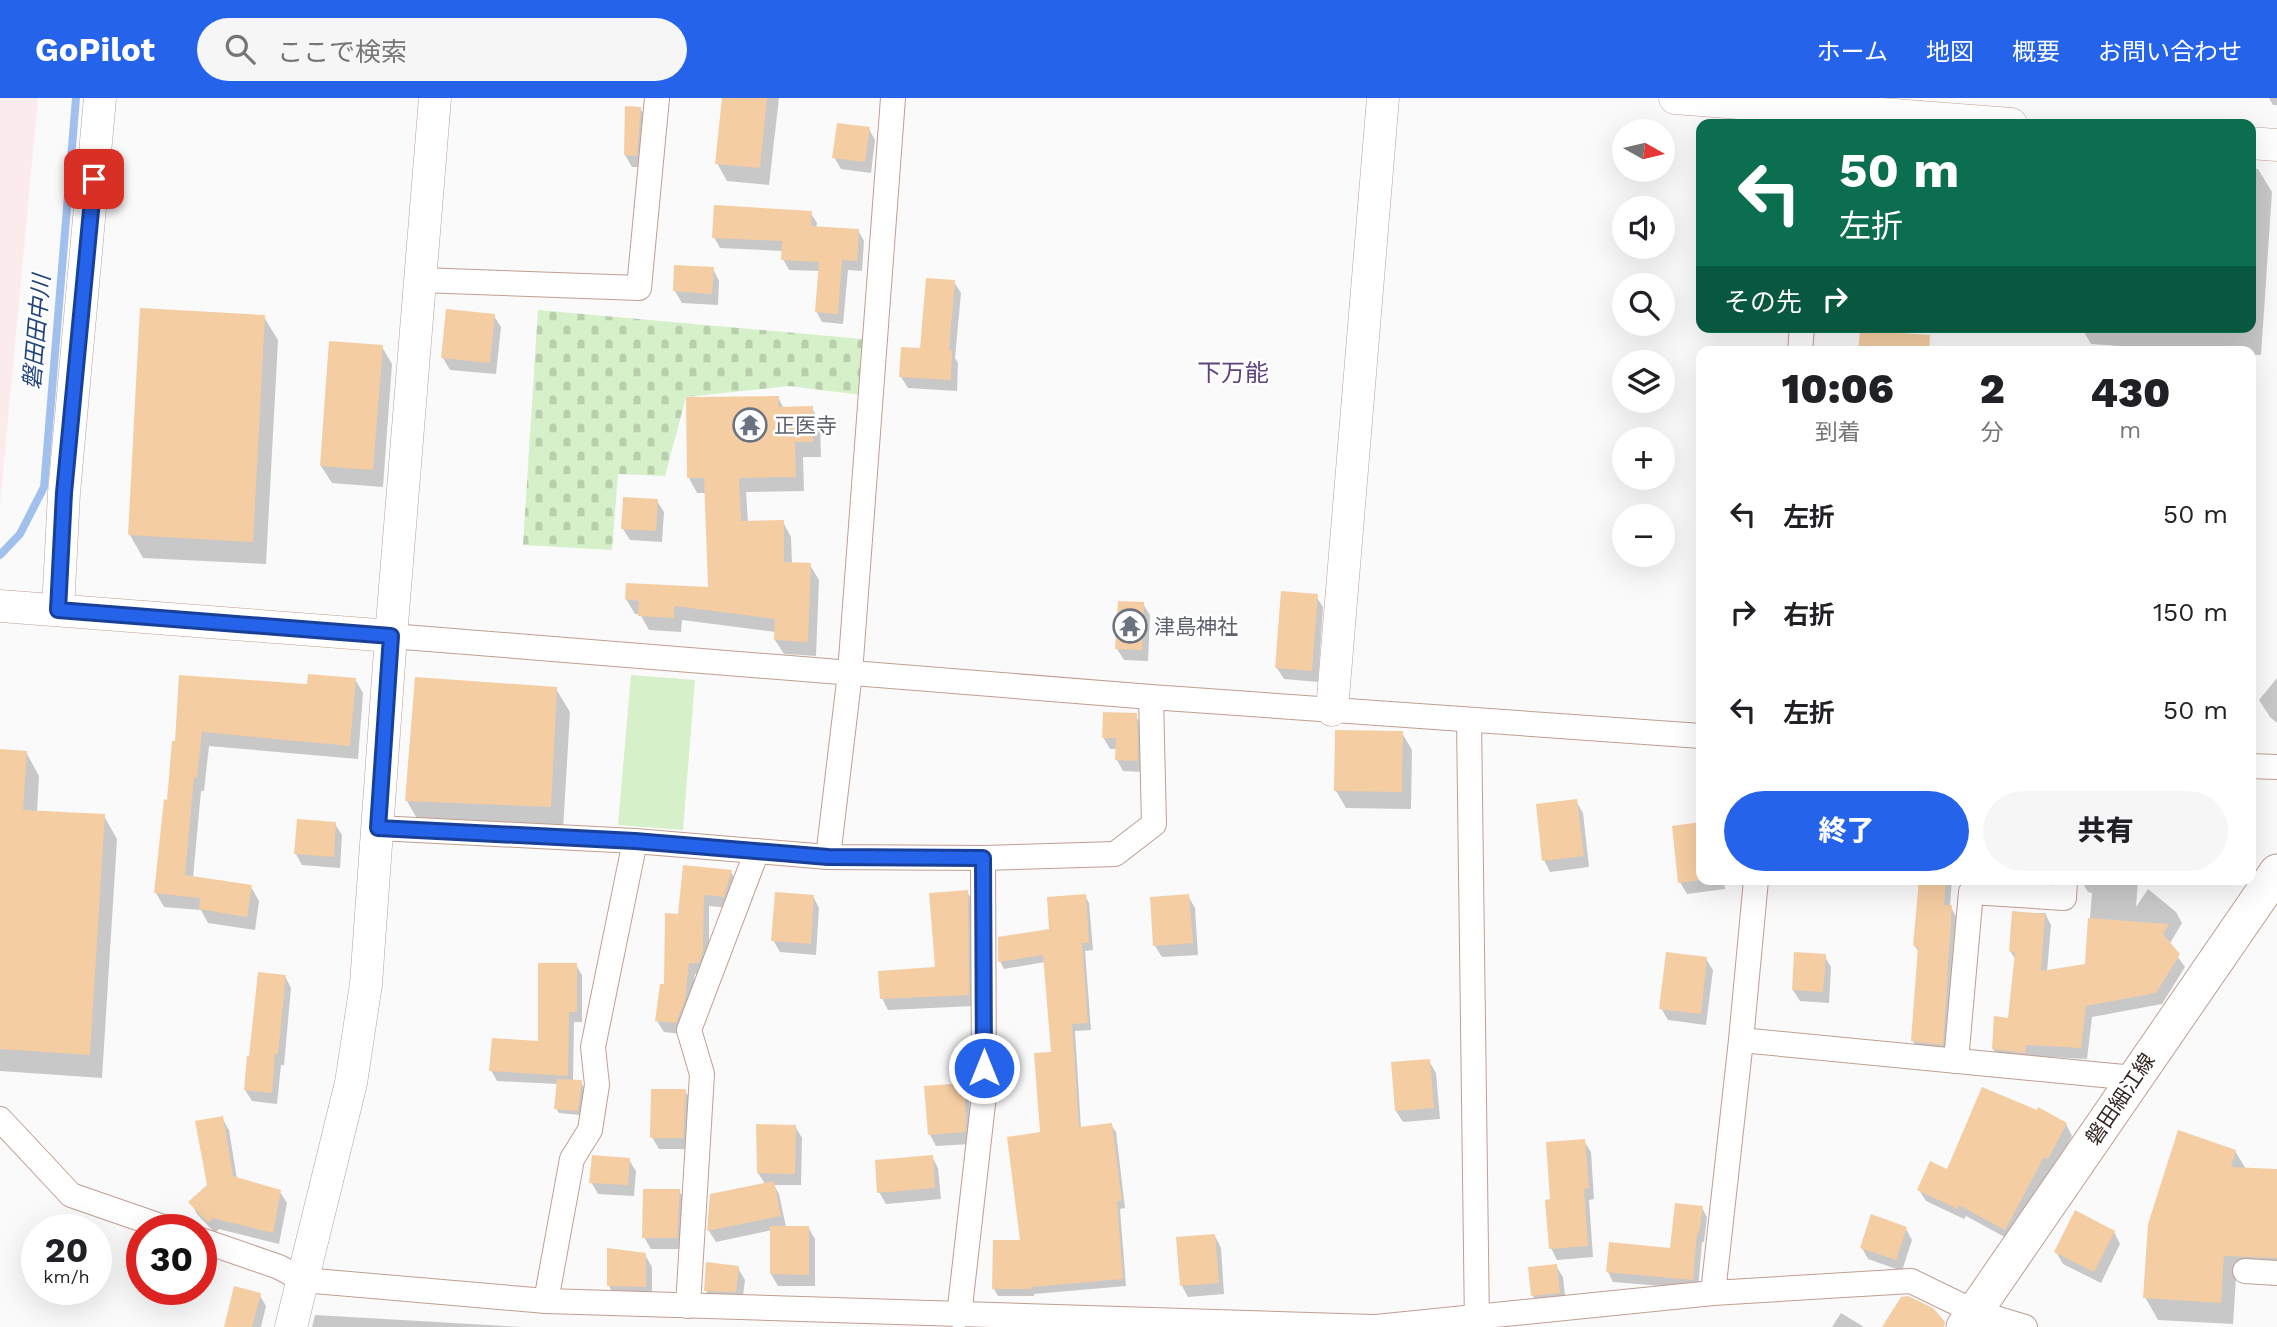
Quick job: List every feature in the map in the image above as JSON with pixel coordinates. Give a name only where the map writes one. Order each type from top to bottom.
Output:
[{"type":"main road","name":"磐田細江線","points":[[1969,1319],[2277,872]]},
{"type":"street","points":[[58,610],[64,493],[100,98]]},
{"type":"street","points":[[290,1327],[351,1083],[366,984],[435,98]]},
{"type":"street","points":[[421,281],[639,288],[657,98]]},
{"type":"street","points":[[828,857],[849,673],[893,98]]},
{"type":"street","points":[[1332,710],[1383,98]]},
{"type":"street","points":[[1675,98],[1937,119]]},
{"type":"street","points":[[2256,143],[2277,145]]},
{"type":"street","points":[[0,606],[1151,697],[1696,736]]},
{"type":"street","points":[[378,828],[635,841],[828,857],[983,858],[1115,854],[1154,824],[1151,697]]},
{"type":"street","points":[[1469,720],[1477,1322]]},
{"type":"street","points":[[2256,766],[2277,767]]},
{"type":"street","points":[[546,1301],[572,1158],[590,1130],[597,1085],[593,1047],[635,841]]},
{"type":"street","points":[[688,1306],[702,1073],[689,1030],[757,851]]},
{"type":"street","points":[[959,1316],[984,1095],[983,858]]},
{"type":"street","points":[[1713,1293],[1756,885]]},
{"type":"street","points":[[1956,1061],[1971,892],[2064,898],[2065,885]]},
{"type":"street","points":[[1741,1040],[2134,1078]]},
{"type":"street","points":[[0,1119],[71,1195],[126,1214]]},
{"type":"street","points":[[217,1246],[279,1267],[303,1280],[546,1301],[1375,1327],[1477,1322],[1713,1293],[1911,1281],[1969,1319],[2025,1327]]},
{"type":"street","points":[[2245,1271],[2277,1273]]},
{"type":"shaded area","points":[[0,98],[38,98],[0,505]]},
{"type":"green space","points":[[538,310],[874,340],[870,396],[789,386],[686,397],[665,476],[618,474],[612,550],[523,545]]},
{"type":"green space","points":[[631,675],[695,680],[683,830],[618,825]]},
{"type":"building","points":[[722,98],[767,98],[760,168],[715,164]]},
{"type":"building","points":[[625,106],[641,107],[637,156],[624,155]]},
{"type":"building","points":[[837,123],[870,127],[865,162],[832,158]]},
{"type":"building","points":[[714,205],[812,211],[811,226],[859,229],[857,261],[842,260],[838,314],[815,312],[819,262],[781,260],[782,241],[712,238]]},
{"type":"building","points":[[674,265],[714,267],[712,294],[673,291]]},
{"type":"building","points":[[926,278],[955,280],[949,350],[952,350],[951,380],[899,377],[901,347],[920,348]]},
{"type":"building","points":[[140,308],[265,315],[253,542],[128,535]]},
{"type":"building","points":[[446,309],[495,314],[490,363],[441,358]]},
{"type":"building","points":[[1860,333],[1930,335],[1929,346],[1859,346]]},
{"type":"building","points":[[329,341],[383,345],[373,470],[320,466]]},
{"type":"building","points":[[779,396],[778,407],[813,406],[813,442],[795,442],[796,477],[739,478],[741,521],[784,520],[784,562],[811,563],[808,642],[774,640],[775,619],[674,606],[674,618],[638,616],[639,601],[625,599],[626,583],[708,587],[704,478],[687,478],[686,397]]},
{"type":"building","points":[[623,497],[658,499],[656,531],[621,529]]},
{"type":"building","points":[[1281,591],[1318,594],[1312,671],[1275,668]]},
{"type":"building","name":"津島神社","points":[[1118,601],[1144,602],[1142,650],[1115,649]]},
{"type":"building","points":[[308,674],[356,678],[350,746],[202,732],[197,778],[194,777],[185,875],[252,885],[247,917],[199,909],[200,898],[154,893],[172,741],[175,741],[179,675],[307,684]]},
{"type":"building","points":[[415,677],[557,687],[551,807],[405,801]]},
{"type":"building","points":[[1103,712],[1137,713],[1138,761],[1115,760],[1116,738],[1102,738]]},
{"type":"building","points":[[1335,730],[1403,731],[1402,792],[1334,791]]},
{"type":"building","points":[[0,749],[27,751],[23,810],[105,814],[90,1055],[0,1049]]},
{"type":"building","points":[[1577,799],[1584,856],[1542,861],[1536,804]]},
{"type":"building","points":[[297,819],[336,822],[334,857],[294,854]]},
{"type":"building","points":[[1696,823],[1696,881],[1678,883],[1672,826]]},
{"type":"building","points":[[683,865],[732,870],[724,897],[704,895],[703,951],[699,963],[689,963],[685,1000],[676,1023],[655,1021],[660,984],[664,984],[665,913],[678,914]]},
{"type":"building","points":[[1919,885],[1946,885],[1944,905],[1952,905],[1943,1045],[1911,1041],[1918,947],[1913,946]]},
{"type":"building","points":[[968,890],[969,995],[880,999],[878,971],[935,967],[929,893]]},
{"type":"building","points":[[775,892],[814,895],[811,944],[771,941]]},
{"type":"building","points":[[1086,894],[1089,943],[1082,943],[1088,1023],[1072,1024],[1079,1127],[1112,1123],[1122,1201],[1117,1201],[1123,1279],[1031,1289],[992,1289],[993,1240],[1020,1240],[1007,1137],[1040,1132],[1034,1053],[1051,1052],[1043,955],[998,962],[998,937],[1049,929],[1047,897]]},
{"type":"building","points":[[1189,894],[1193,943],[1153,946],[1150,897]]},
{"type":"building","points":[[2012,911],[2045,914],[2041,971],[2085,964],[2088,918],[2169,924],[2163,934],[2180,954],[2156,993],[2086,1006],[2081,1048],[2026,1045],[2025,1053],[1992,1049],[1994,1016],[2008,1018],[2015,952],[2009,951]]},
{"type":"building","points":[[1666,952],[1707,957],[1701,1014],[1659,1009]]},
{"type":"building","points":[[1794,952],[1826,954],[1823,992],[1792,990]]},
{"type":"building","points":[[538,963],[577,963],[577,1012],[569,1012],[568,1076],[489,1071],[492,1038],[538,1041]]},
{"type":"building","points":[[258,972],[286,975],[272,1093],[244,1090]]},
{"type":"building","points":[[1430,1059],[1434,1108],[1395,1111],[1391,1062]]},
{"type":"building","points":[[557,1079],[582,1080],[578,1111],[554,1109]]},
{"type":"building","points":[[964,1083],[965,1132],[928,1135],[924,1086]]},
{"type":"building","points":[[1982,1087],[2037,1110],[2038,1107],[2067,1123],[2048,1159],[2044,1157],[2005,1230],[1959,1205],[1958,1209],[1917,1190],[1930,1161],[1947,1169]]},
{"type":"building","points":[[651,1089],[686,1089],[683,1138],[650,1138]]},
{"type":"building","points":[[223,1116],[233,1176],[281,1190],[273,1233],[217,1219],[217,1214],[199,1214],[188,1202],[207,1185],[195,1121]]},
{"type":"building","points":[[756,1124],[796,1125],[795,1174],[757,1173]]},
{"type":"building","points":[[2178,1130],[2236,1150],[2231,1167],[2277,1169],[2277,1258],[2224,1256],[2221,1303],[2143,1298],[2148,1224]]},
{"type":"building","points":[[1585,1139],[1589,1188],[1584,1189],[1588,1246],[1549,1249],[1545,1200],[1550,1199],[1546,1142]]},
{"type":"building","points":[[592,1155],[630,1158],[628,1185],[589,1183]]},
{"type":"building","points":[[933,1155],[935,1188],[877,1193],[875,1160]]},
{"type":"building","points":[[774,1181],[781,1216],[707,1231],[710,1194]]},
{"type":"building","points":[[643,1189],[680,1189],[677,1238],[642,1238]]},
{"type":"building","points":[[1675,1203],[1703,1206],[1697,1233],[1693,1280],[1606,1272],[1609,1242],[1670,1248]]},
{"type":"building","points":[[2075,1210],[2115,1231],[2094,1272],[2054,1252]]},
{"type":"building","points":[[1871,1214],[1907,1227],[1896,1260],[1860,1248]]},
{"type":"building","points":[[770,1226],[809,1226],[809,1275],[770,1274]]},
{"type":"building","points":[[1215,1234],[1219,1283],[1180,1286],[1176,1237]]},
{"type":"building","points":[[607,1248],[646,1253],[646,1287],[607,1286]]},
{"type":"building","points":[[706,1262],[739,1266],[736,1292],[704,1291]]},
{"type":"building","points":[[1557,1264],[1560,1293],[1531,1296],[1528,1267]]},
{"type":"building","points":[[234,1286],[261,1293],[252,1327],[224,1327]]},
{"type":"building","points":[[1908,1296],[1933,1308],[1945,1322],[1944,1327],[1882,1327],[1901,1297]]},
{"type":"waterway","name":"磐田田中川","points":[[0,555],[20,534],[44,487],[76,98]]},
{"type":"place","name":"正医寺","points":[[750,425]]},
{"type":"place","name":"津島神社","points":[[1130,626]]},
{"type":"district","name":"下万能","points":[[1233,373]]},
{"type":"route","points":[[94,179],[64,493],[58,610],[391,636],[378,828],[635,841],[828,857],[983,858],[984,1068]]}]
